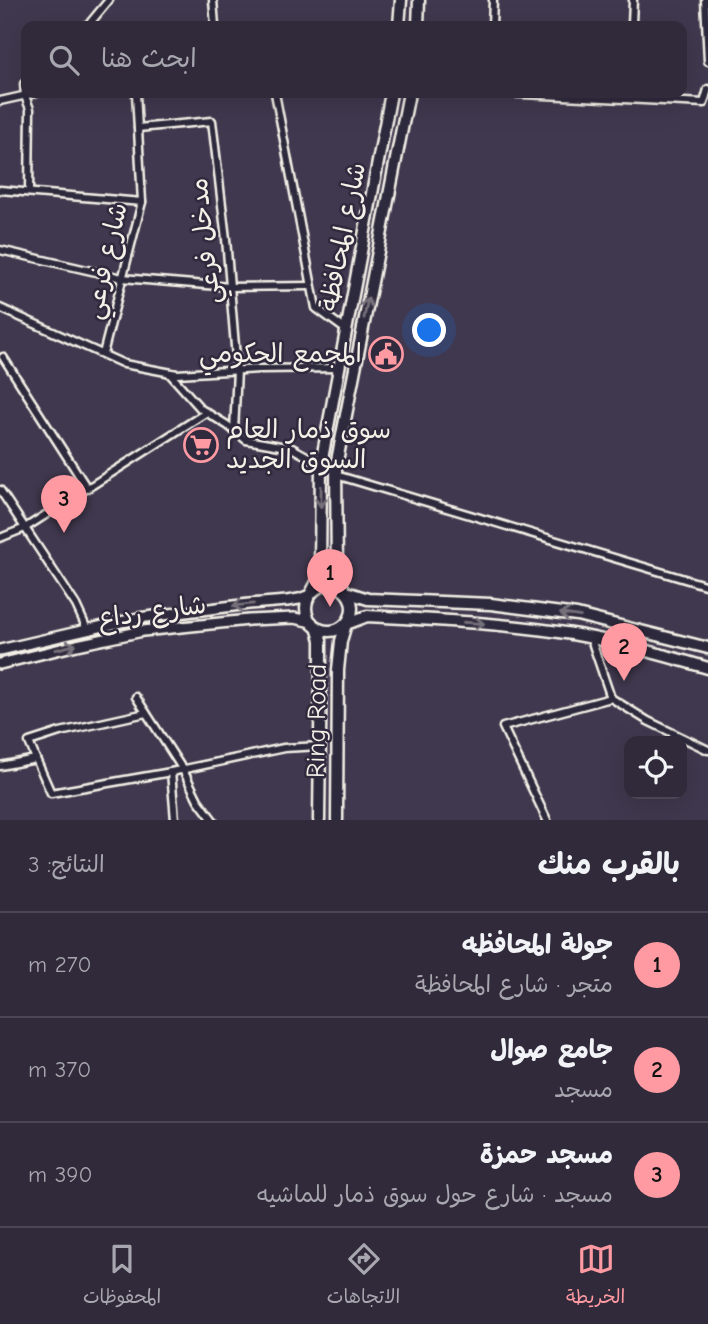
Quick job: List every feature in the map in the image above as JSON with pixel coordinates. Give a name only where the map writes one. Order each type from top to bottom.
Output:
[{"type":"main road","points":[[400,21],[401,0]]},
{"type":"main road","points":[[418,21],[419,0]]},
{"type":"main road","name":"شارع المحافظة","points":[[310,595],[320,572],[321,464],[390,98]]},
{"type":"main road","name":"شارع المحافظة","points":[[346,592],[337,572],[335,466],[408,98]]},
{"type":"main road","points":[[331,411],[345,414]]},
{"type":"main road","points":[[346,624],[350,618],[352,604],[341,587],[327,584],[310,595],[306,609],[308,616],[315,625],[324,630],[332,631],[367,616],[489,624],[573,635],[708,668]]},
{"type":"main road","points":[[346,592],[368,598],[491,604],[577,615],[708,648]]},
{"type":"main road","name":"شارع رداع","points":[[0,650],[138,618],[286,601],[310,595]]},
{"type":"main road","points":[[442,602],[443,621]]},
{"type":"main road","name":"شارع رداع","points":[[0,664],[143,631],[294,618],[315,625]]},
{"type":"main road","name":"Ring Road","points":[[337,820],[338,670],[346,624]]},
{"type":"main road","name":"Ring Road","points":[[315,625],[321,640],[319,820]]},
{"type":"street","points":[[92,21],[109,0]]},
{"type":"street","points":[[213,0],[215,21]]},
{"type":"street","points":[[492,21],[493,0]]},
{"type":"street","points":[[632,21],[633,0]]},
{"type":"street","points":[[705,0],[708,61]]},
{"type":"street","points":[[602,98],[704,103],[708,89]]},
{"type":"street","points":[[0,101],[21,97]]},
{"type":"street","points":[[26,98],[30,109],[29,192]]},
{"type":"street","name":"شارع فرعي","points":[[103,354],[142,202],[136,98]]},
{"type":"street","points":[[276,98],[316,308],[346,330]]},
{"type":"street","name":"مدخل فرعي","points":[[138,128],[212,121],[237,370],[234,431]]},
{"type":"street","points":[[0,190],[142,202]]},
{"type":"street","points":[[0,250],[122,278],[230,288],[312,286]]},
{"type":"street","points":[[0,308],[124,364],[169,373],[338,368]]},
{"type":"street","points":[[3,357],[87,488]]},
{"type":"street","points":[[169,373],[201,409],[246,440],[292,449],[321,464]]},
{"type":"street","points":[[0,538],[24,528],[207,412]]},
{"type":"street","points":[[336,475],[708,586]]},
{"type":"street","points":[[0,490],[76,605],[87,629]]},
{"type":"street","points":[[591,639],[611,698],[648,721],[708,750]]},
{"type":"street","points":[[136,698],[213,820]]},
{"type":"street","points":[[547,820],[503,727],[611,698]]},
{"type":"street","points":[[146,713],[60,732],[29,742],[51,793],[171,772],[284,748],[320,746]]},
{"type":"street","points":[[0,766],[36,759]]},
{"type":"street","points":[[171,772],[176,820]]},
{"type":"place","name":"المجمع الحكومي","points":[[386,354]]},
{"type":"place","name":"سوق ذمار العام السوق الجديد","points":[[201,445]]},
{"type":"place","name":"مسجد حمزة","points":[[64,533]]},
{"type":"place","name":"جولة المحافظه","points":[[330,607]]},
{"type":"place","name":"جامع صوال","points":[[624,681]]}]
